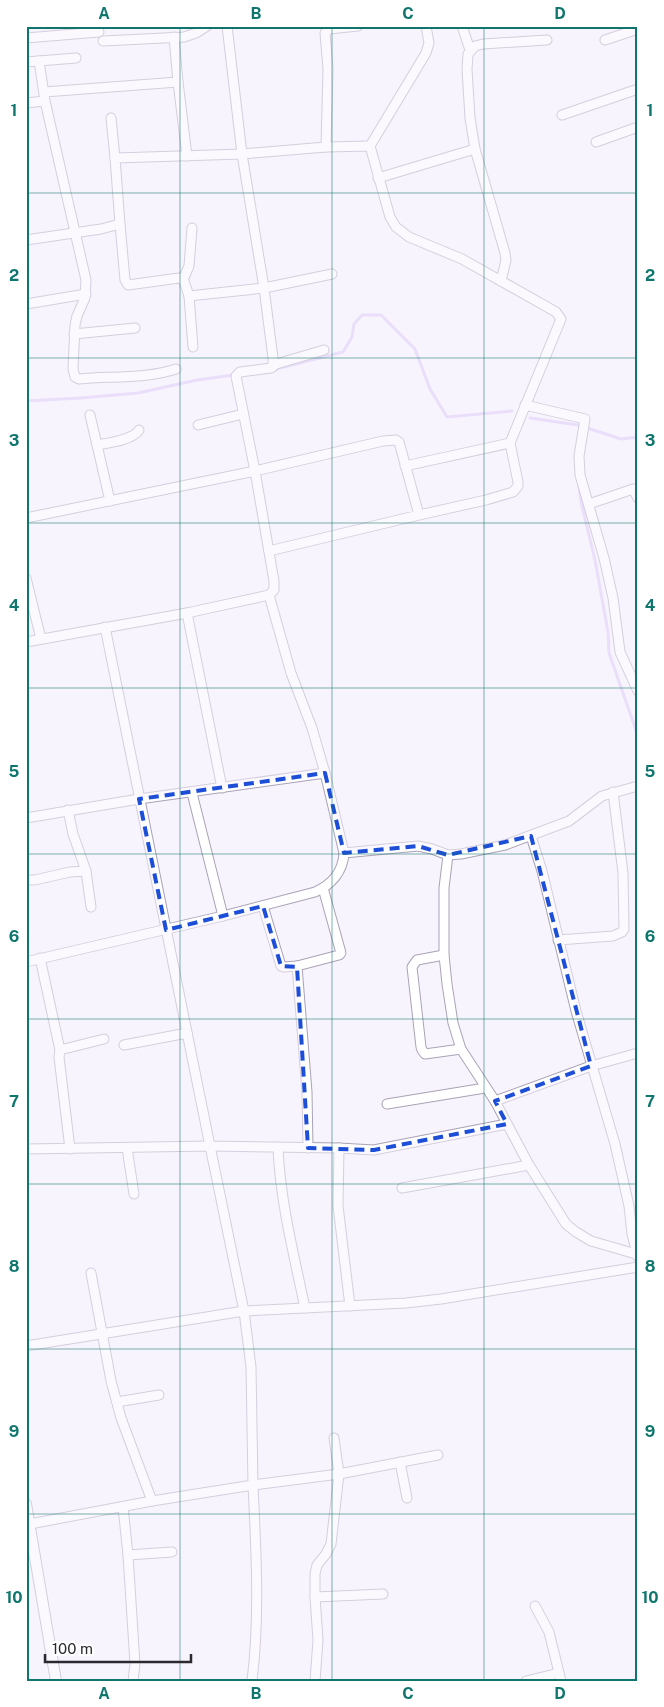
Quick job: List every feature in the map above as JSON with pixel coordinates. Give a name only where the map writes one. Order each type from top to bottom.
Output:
[{"type":"street","points":[[103,42],[189,36],[207,26]]},
{"type":"street","points":[[227,26],[242,154],[264,288],[273,365]]},
{"type":"street","points":[[329,147],[326,34],[329,29],[358,26]]},
{"type":"street","points":[[269,551],[486,500],[513,492],[518,486],[510,443],[561,318],[556,312],[462,259],[431,247],[402,232],[393,224],[370,146],[426,53],[429,43],[426,26]]},
{"type":"street","points":[[462,26],[470,50]]},
{"type":"street","points":[[604,40],[638,29]]},
{"type":"street","points":[[26,38],[99,32]]},
{"type":"street","points":[[174,37],[187,156]]},
{"type":"street","points":[[501,282],[506,253],[474,149],[470,118],[468,54],[475,46],[483,44],[547,40]]},
{"type":"street","points":[[26,62],[76,58]]},
{"type":"street","points":[[39,61],[44,97],[86,280],[86,294],[77,316],[74,334],[73,369],[76,379],[165,372],[176,369]]},
{"type":"street","points":[[26,103],[44,97],[178,82]]},
{"type":"street","points":[[562,115],[638,89]]},
{"type":"street","points":[[111,118],[126,284],[176,278],[183,280]]},
{"type":"street","points":[[596,142],[638,127]]},
{"type":"street","points":[[115,158],[242,154],[343,146],[370,146]]},
{"type":"street","points":[[378,178],[474,149]]},
{"type":"street","points":[[26,240],[120,224]]},
{"type":"street","points":[[192,228],[189,266],[183,280],[189,296],[193,347]]},
{"type":"street","points":[[189,296],[264,288],[332,274]]},
{"type":"street","points":[[26,304],[86,294]]},
{"type":"street","points":[[74,334],[135,328]]},
{"type":"street","points":[[26,642],[186,613],[269,595],[274,590],[274,581],[236,376],[240,372],[271,368],[273,365],[324,350]]},
{"type":"street","points":[[525,405],[585,419],[582,434],[580,475],[604,558],[613,598],[620,652],[638,691]]},
{"type":"street","points":[[198,425],[243,414]]},
{"type":"street","points":[[90,415],[110,501]]},
{"type":"street","points":[[97,445],[129,437],[137,434],[139,430]]},
{"type":"street","points":[[26,518],[255,471],[392,439],[399,442],[418,515]]},
{"type":"street","points":[[405,466],[510,443]]},
{"type":"street","points":[[589,504],[632,489],[638,498]]},
{"type":"street","points":[[26,578],[41,639]]},
{"type":"street","points":[[26,962],[303,896],[324,888],[337,875],[342,865],[344,853],[325,773],[312,728],[291,673],[269,595]]},
{"type":"street","points":[[186,613],[222,788]]},
{"type":"street","points":[[105,627],[244,1311],[251,1368],[257,1626],[252,1681]]},
{"type":"street","points":[[26,818],[68,810],[325,773]]},
{"type":"street","points":[[344,853],[418,846],[448,855],[496,847],[569,821],[602,796],[638,786]]},
{"type":"street","points":[[558,940],[613,936],[624,929],[623,873],[613,792]]},
{"type":"street","points":[[192,793],[223,916]]},
{"type":"street","points":[[68,810],[73,834],[86,871],[92,907]]},
{"type":"street","points":[[448,855],[444,888],[444,955],[453,1023],[461,1049],[495,1102],[529,1165],[560,1216],[576,1232],[591,1241],[637,1256],[632,1234],[635,1226],[615,1144],[591,1066],[542,871],[530,836]]},
{"type":"street","points":[[26,880],[86,871]]},
{"type":"street","points":[[263,906],[281,966],[284,968],[339,955],[341,953],[324,888]]},
{"type":"street","points":[[444,955],[418,960],[412,967],[421,1047],[425,1054],[461,1049]]},
{"type":"street","points":[[40,958],[60,1050],[59,1057],[70,1149]]},
{"type":"street","points":[[297,966],[306,1083],[308,1148]]},
{"type":"street","points":[[124,1045],[187,1033]]},
{"type":"street","points":[[60,1050],[104,1039]]},
{"type":"street","points":[[495,1102],[591,1066],[638,1053]]},
{"type":"street","points":[[387,1104],[485,1088]]},
{"type":"street","points":[[26,1150],[210,1146],[374,1150],[507,1124]]},
{"type":"street","points":[[278,1147],[285,1206],[305,1308]]},
{"type":"street","points":[[127,1148],[134,1194]]},
{"type":"street","points":[[340,1148],[338,1206],[350,1306]]},
{"type":"street","points":[[402,1188],[529,1165]]},
{"type":"street","points":[[26,1346],[244,1311],[402,1304],[638,1267]]},
{"type":"street","points":[[91,1273],[111,1381],[124,1428],[152,1501]]},
{"type":"street","points":[[117,1402],[160,1395]]},
{"type":"street","points":[[315,1681],[318,1640],[315,1570],[331,1544],[339,1474],[334,1438]]},
{"type":"street","points":[[30,1524],[152,1501],[339,1474],[438,1455]]},
{"type":"street","points":[[400,1462],[407,1498]]},
{"type":"street","points":[[26,1504],[30,1524],[31,1559],[56,1681]]},
{"type":"street","points":[[123,1507],[135,1664],[133,1681]]},
{"type":"street","points":[[128,1555],[172,1552]]},
{"type":"street","points":[[315,1597],[383,1594]]},
{"type":"street","points":[[526,1681],[560,1677],[549,1632],[535,1606]]},
{"type":"highlighted area","points":[[325,773],[344,853],[418,846],[448,855],[531,836],[591,1066],[495,1101],[507,1124],[374,1150],[308,1148],[297,967],[281,966],[263,906],[166,930],[139,799]]},
{"type":"waterway","points":[[272,370],[343,352],[352,337],[354,324],[362,315],[381,315],[415,349],[430,389],[447,417],[512,411]]},
{"type":"waterway","points":[[26,401],[138,393],[197,380],[234,375]]},
{"type":"waterway","points":[[530,418],[578,425],[621,439],[638,437]]},
{"type":"waterway","points":[[579,486],[608,632],[609,653],[638,736]]}]
